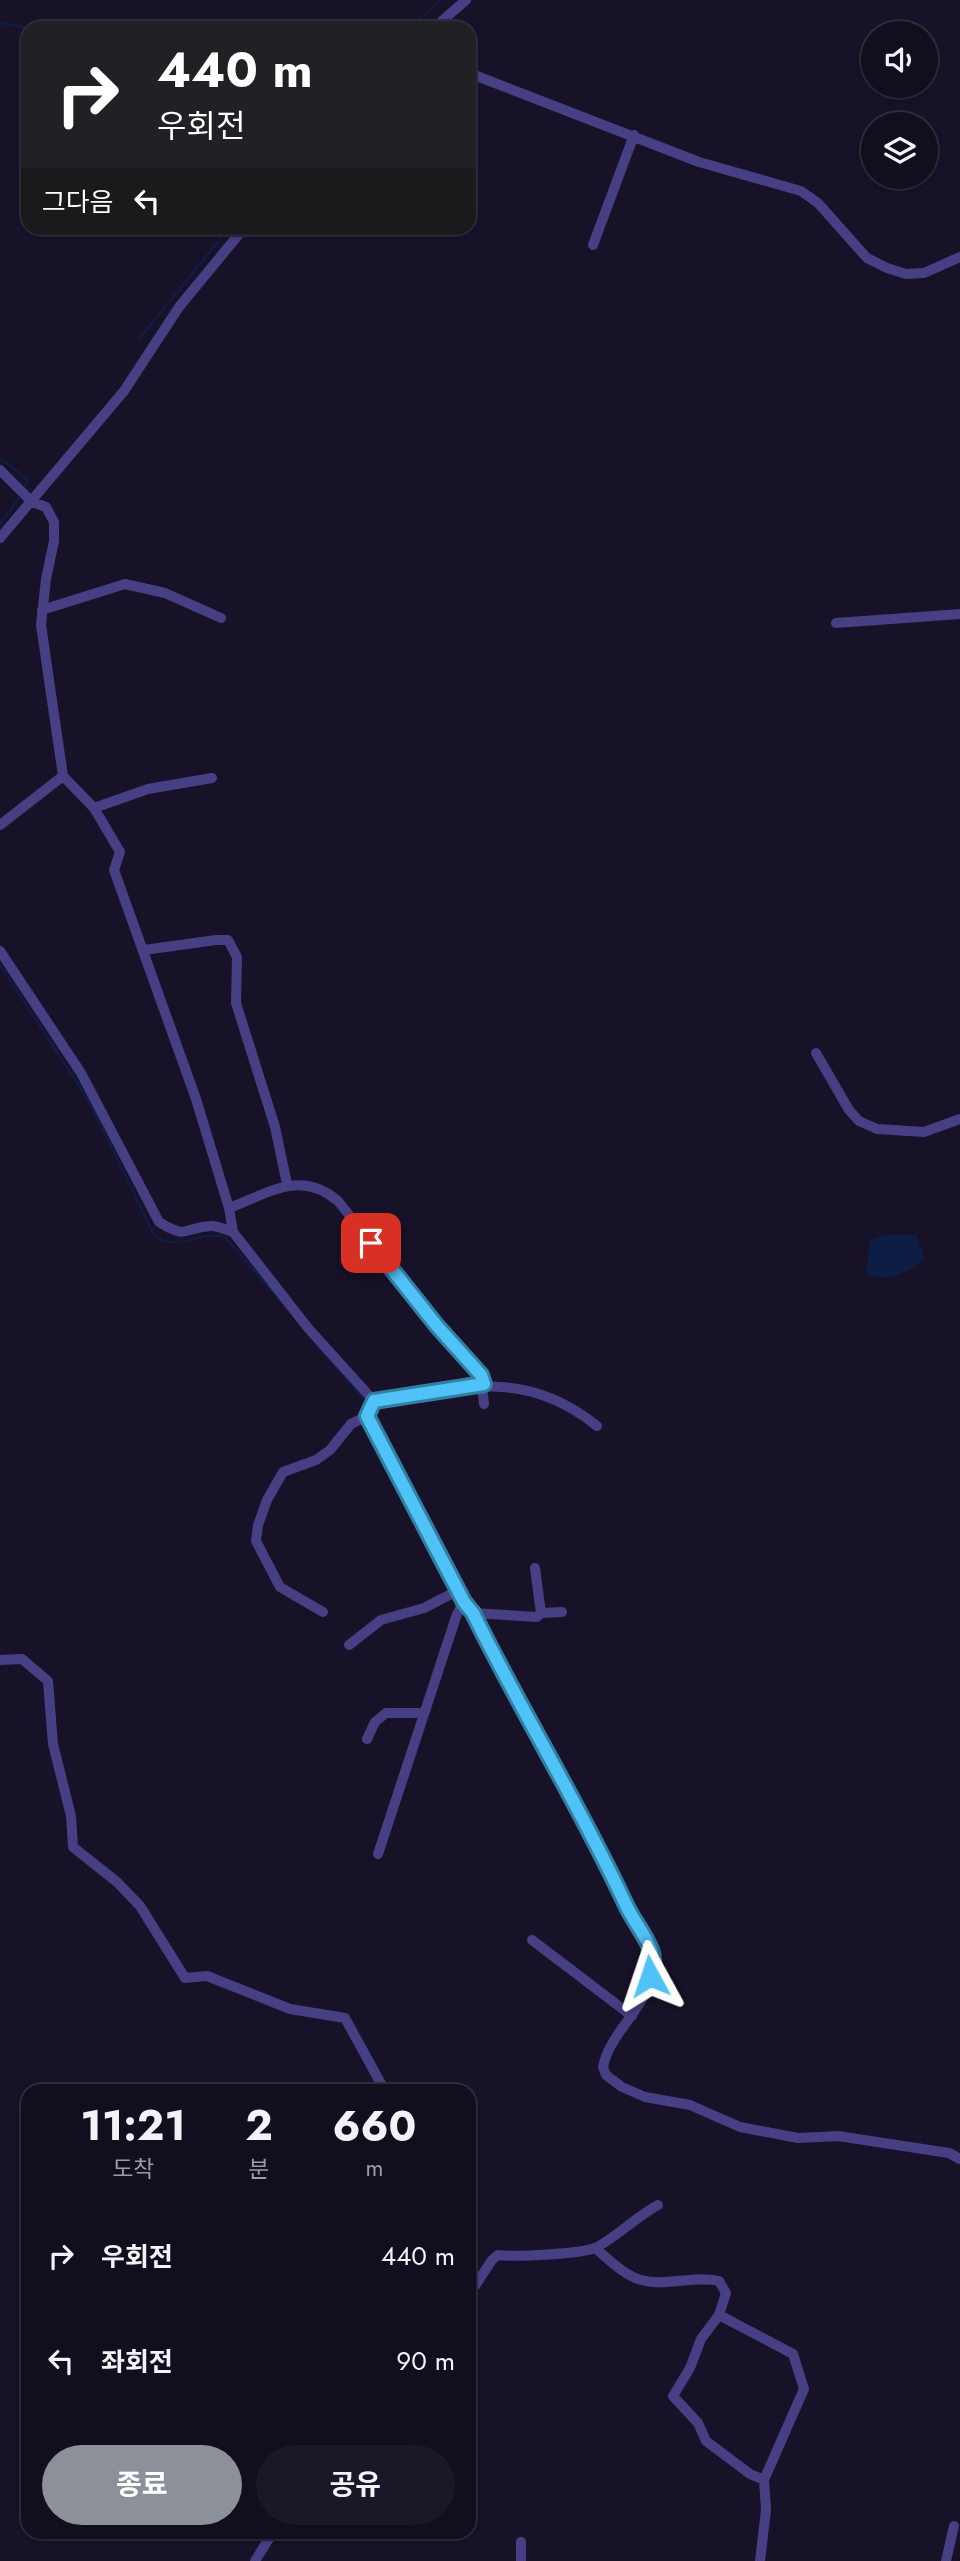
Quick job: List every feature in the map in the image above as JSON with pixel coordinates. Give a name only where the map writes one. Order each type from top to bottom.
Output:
[{"type":"street","points":[[442,21],[466,0]]},
{"type":"street","points":[[476,76],[699,162],[801,191],[818,203],[867,258],[887,268],[906,274],[925,273],[960,257]]},
{"type":"street","points":[[593,245],[634,135]]},
{"type":"street","points":[[0,538],[25,496],[124,391],[179,307],[238,235]]},
{"type":"street","points":[[0,470],[25,496],[46,507],[54,522],[54,541],[41,625],[64,776],[94,808],[120,852],[114,870],[196,1098],[229,1208],[233,1232],[371,1408],[464,1602],[473,1613],[516,1699],[590,1829],[634,1922],[651,1948],[654,1959],[642,2000],[605,2055],[603,2067],[606,2075],[622,2087],[645,2097],[690,2105],[740,2127],[798,2138],[838,2136],[949,2153],[960,2159]]},
{"type":"street","points":[[42,610],[125,584],[165,593],[221,618]]},
{"type":"street","points":[[836,623],[960,614]]},
{"type":"street","points":[[0,825],[64,776]]},
{"type":"street","points":[[94,808],[148,789],[212,778]]},
{"type":"street","points":[[144,950],[216,940],[228,940],[234,947],[236,1003],[275,1127],[287,1184]]},
{"type":"street","points":[[0,951],[81,1073],[159,1222],[174,1231],[186,1233],[211,1226],[233,1232]]},
{"type":"street","points":[[816,1053],[849,1110],[859,1121],[877,1129],[924,1132],[960,1119]]},
{"type":"street","points":[[229,1208],[287,1184],[322,1188],[338,1201],[437,1326],[481,1375],[484,1404]]},
{"type":"street","points":[[323,1612],[280,1587],[256,1541],[258,1525],[267,1500],[283,1472],[316,1460],[330,1450],[351,1424],[371,1408],[484,1384],[558,1399],[597,1426]]},
{"type":"street","points":[[535,1568],[541,1614]]},
{"type":"street","points":[[349,1645],[380,1620],[424,1608],[459,1591]]},
{"type":"street","points":[[378,1854],[422,1713],[457,1614],[464,1602]]},
{"type":"street","points":[[473,1613],[528,1618],[562,1612]]},
{"type":"street","points":[[0,1660],[22,1660],[48,1681],[53,1744],[72,1816],[73,1847],[117,1882],[140,1906],[186,1978],[207,1976],[290,2009],[345,2018],[381,2084]]},
{"type":"street","points":[[367,1739],[375,1722],[386,1713],[422,1713]]},
{"type":"street","points":[[532,1940],[632,2016]]},
{"type":"street","points":[[476,2284],[492,2260],[499,2255],[512,2257],[595,2248],[635,2217],[658,2205]]},
{"type":"street","points":[[595,2248],[627,2275],[643,2281],[706,2278],[719,2281],[726,2292],[719,2315],[701,2339],[690,2368],[673,2396],[698,2423],[706,2441],[750,2474],[764,2480]]},
{"type":"street","points":[[719,2315],[793,2354],[798,2362],[804,2389],[764,2480],[766,2510],[760,2561]]},
{"type":"street","points":[[946,2561],[954,2526]]},
{"type":"street","points":[[255,2561],[269,2539]]},
{"type":"street","points":[[521,2542],[521,2561]]},
{"type":"water","points":[[916,1234],[925,1259],[911,1269],[890,1277],[866,1274],[870,1240],[883,1235]]},
{"type":"waterway","points":[[417,21],[441,0]]},
{"type":"waterway","points":[[0,23],[21,27]]},
{"type":"waterway","points":[[140,338],[223,235]]},
{"type":"waterway","points":[[0,458],[27,479],[25,490]]},
{"type":"waterway","points":[[0,524],[21,495]]},
{"type":"waterway","points":[[0,965],[89,1101],[154,1235],[170,1242],[216,1235],[225,1237],[288,1310]]},
{"type":"waterway","points":[[314,1342],[370,1406]]},
{"type":"waterway","points":[[374,1410],[469,1598]]},
{"type":"route","points":[[371,1243],[437,1326],[481,1375],[484,1384],[374,1401],[367,1416],[371,1427],[464,1602],[473,1613],[516,1699],[590,1829],[634,1922],[651,1948],[654,1959],[650,1976]]}]
